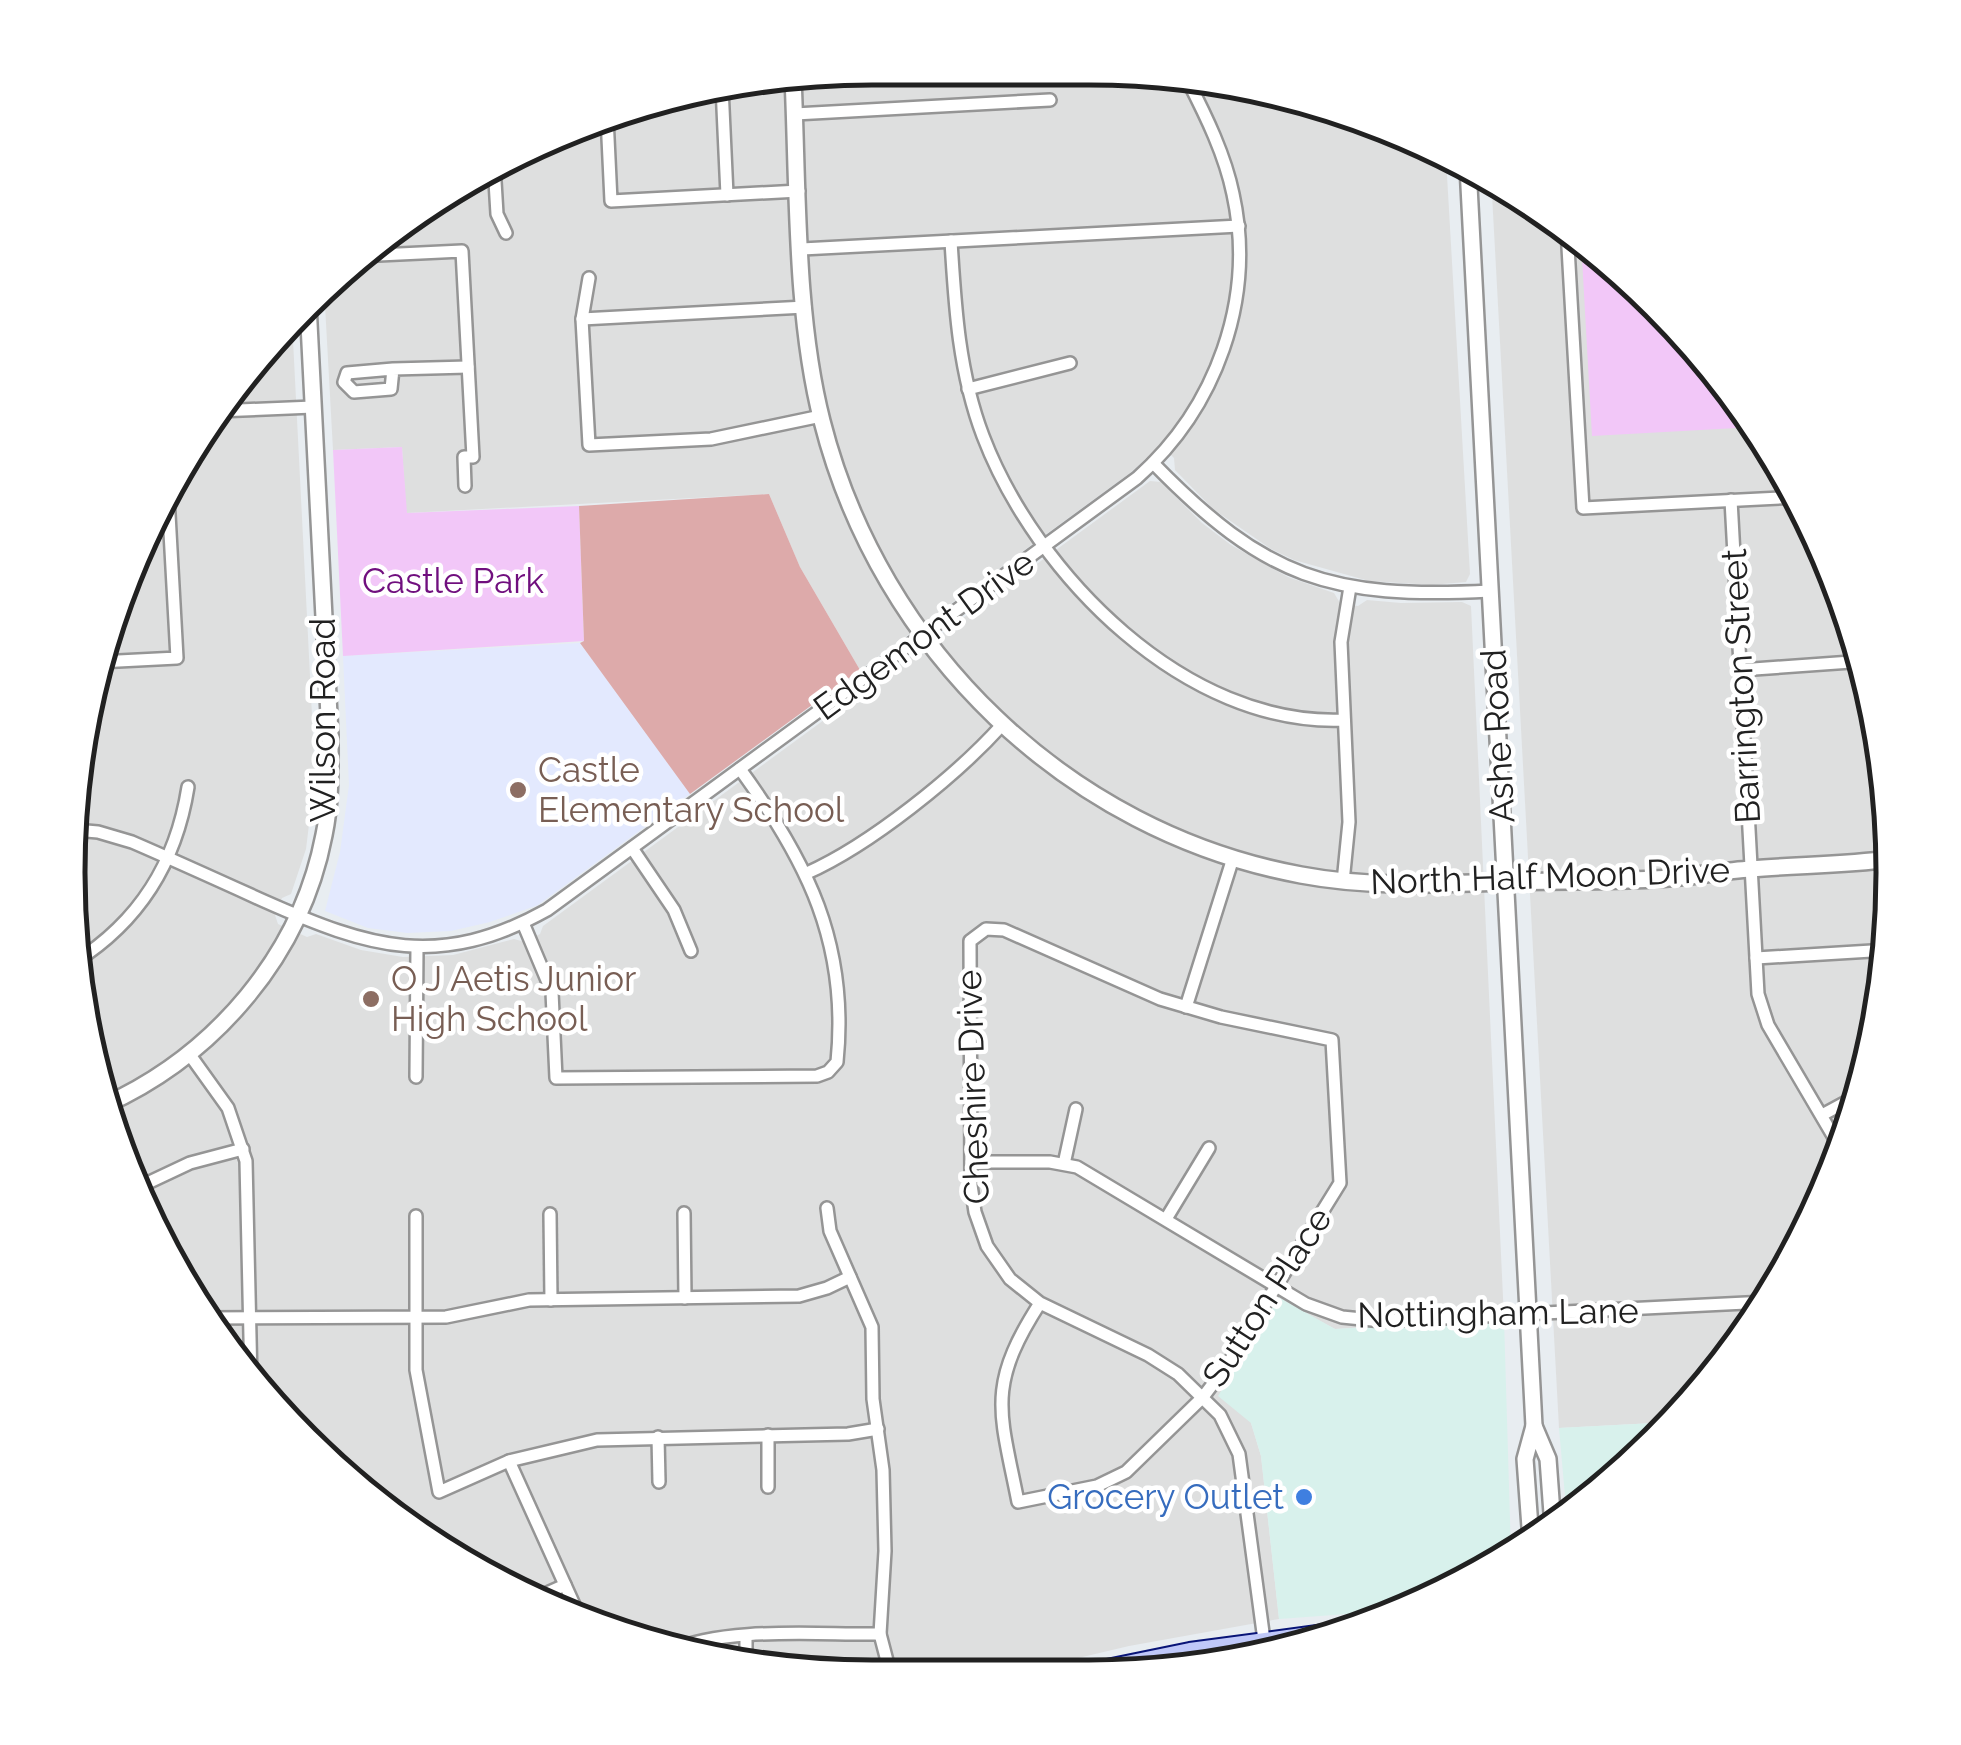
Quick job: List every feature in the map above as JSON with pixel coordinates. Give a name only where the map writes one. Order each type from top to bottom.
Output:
[{"type":"street","name":"North Half Moon Drive","points":[[793,90],[805,307],[821,416],[840,481],[864,540],[922,636],[950,672],[1002,725],[1044,760],[1115,807],[1179,838],[1233,858],[1343,882],[1437,886],[1656,880],[1876,860]]},
{"type":"street","name":"Edgemont Drive","points":[[87,832],[116,836],[350,937],[417,947],[463,943],[523,923],[561,900],[1154,464],[1199,406],[1221,357],[1238,279],[1238,226],[1228,174],[1198,93]]},
{"type":"street","points":[[723,99],[727,194]]},
{"type":"street","points":[[794,114],[1050,100]]},
{"type":"street","points":[[608,131],[611,200],[799,191]]},
{"type":"street","points":[[495,182],[497,214],[506,232]]},
{"type":"street","name":"Ashe Road","points":[[1469,184],[1534,1426],[1526,1459],[1529,1525]]},
{"type":"street","points":[[802,249],[1238,226]]},
{"type":"street","points":[[952,241],[957,326],[968,389],[994,464],[1043,547],[1110,620],[1188,676],[1277,715],[1312,722],[1344,720]]},
{"type":"street","points":[[393,248],[462,250],[473,457],[464,457],[466,486]]},
{"type":"street","points":[[1569,249],[1583,508],[1780,497]]},
{"type":"street","points":[[589,278],[582,319],[589,446],[711,439],[821,416]]},
{"type":"street","points":[[582,319],[805,307]]},
{"type":"street","name":"Wilson Road","points":[[119,1098],[158,1077],[230,1018],[254,988],[298,916],[320,856],[329,796],[330,735],[309,323]]},
{"type":"street","points":[[968,389],[1070,363]]},
{"type":"street","points":[[394,369],[468,367]]},
{"type":"street","points":[[236,410],[313,407]]},
{"type":"street","points":[[1154,464],[1194,506],[1238,540],[1286,567],[1350,588],[1399,594],[1490,591]]},
{"type":"street","name":"Barrington Street","points":[[1732,500],[1758,994],[1768,1025],[1832,1132]]},
{"type":"street","points":[[114,661],[177,658],[169,518]]},
{"type":"street","points":[[1343,882],[1350,822],[1341,642],[1350,588]]},
{"type":"street","points":[[1740,670],[1847,663]]},
{"type":"street","points":[[807,872],[842,855],[953,774],[1002,725]]},
{"type":"street","points":[[523,923],[552,992],[556,1078],[823,1075],[837,1062],[837,993],[829,938],[807,872],[740,769]]},
{"type":"street","points":[[90,951],[127,921],[149,893],[169,858],[188,787]]},
{"type":"street","points":[[632,848],[674,910],[691,951]]},
{"type":"street","points":[[1186,1007],[1233,858]]},
{"type":"street","name":"Cheshire Drive","points":[[1186,1007],[1123,984],[1004,930],[980,931],[970,940],[971,1162],[975,1212],[987,1246],[1010,1278],[1040,1303],[1164,1364],[1203,1398],[1229,1428],[1239,1454],[1264,1640]]},
{"type":"street","points":[[416,1077],[417,947]]},
{"type":"street","points":[[1756,958],[1871,951]]},
{"type":"street","name":"Sutton Place","points":[[1040,1303],[1012,1350],[1002,1386],[1002,1422],[1018,1502],[1097,1486],[1126,1472],[1203,1398],[1340,1182],[1332,1040],[1186,1007]]},
{"type":"street","points":[[190,1054],[228,1108],[243,1149],[248,1180],[250,1354]]},
{"type":"street","points":[[1822,1115],[1840,1105]]},
{"type":"street","points":[[1064,1164],[1076,1109]]},
{"type":"street","points":[[1166,1219],[1208,1148]]},
{"type":"street","points":[[149,1183],[190,1163],[243,1149]]},
{"type":"street","name":"Nottingham Lane","points":[[971,1162],[1064,1164],[1093,1175],[1324,1312],[1363,1321],[1747,1303]]},
{"type":"street","points":[[827,1208],[830,1230],[872,1328],[872,1399],[884,1470],[880,1634],[887,1660]]},
{"type":"street","points":[[684,1212],[686,1298]]},
{"type":"street","points":[[550,1214],[551,1300]]},
{"type":"street","points":[[416,1216],[416,1370],[440,1492],[509,1462],[565,1445],[610,1438],[848,1434],[878,1429]]},
{"type":"street","points":[[223,1318],[446,1317],[516,1301],[799,1296],[850,1277]]},
{"type":"street","name":"Ashe Road","points":[[1534,1426],[1548,1459],[1551,1509]]},
{"type":"street","points":[[768,1435],[768,1486]]},
{"type":"street","points":[[658,1437],[659,1482]]},
{"type":"street","points":[[509,1462],[571,1600]]},
{"type":"street","points":[[551,1591],[564,1585]]},
{"type":"street","points":[[700,1640],[880,1634]]},
{"type":"street","points":[[746,1637],[746,1649]]},
{"type":"shaded area","points":[[821,87],[1140,87],[1242,100],[1292,112],[1390,145],[1447,171],[1470,574],[1466,582],[1431,585],[1369,581],[1294,560],[1213,509],[1175,470],[1174,458],[1161,445],[1130,473],[860,670],[800,567],[769,494],[406,513],[402,447],[333,450],[325,307],[393,248],[479,191],[571,145],[669,112],[719,100]]},
{"type":"shaded area","points":[[1492,197],[1568,248],[1645,316],[1713,393],[1770,479],[1795,524],[1834,619],[1861,719],[1874,821],[1874,924],[1861,1026],[1834,1126],[1795,1221],[1743,1310],[1681,1392],[1651,1423],[1559,1428]]},
{"type":"shaded area","points":[[293,340],[315,775],[306,849],[291,894],[282,898],[275,915],[278,924],[307,937],[316,934],[361,950],[403,957],[453,955],[514,939],[525,942],[540,934],[543,926],[1150,481],[1161,482],[1202,523],[1231,545],[1288,577],[1334,593],[1340,603],[1358,606],[1367,600],[1462,602],[1471,606],[1504,1319],[1335,1329],[1277,1298],[1251,1423],[1261,1456],[1279,1619],[1070,1660],[821,1658],[719,1645],[619,1618],[524,1579],[435,1527],[393,1497],[353,1465],[280,1392],[218,1310],[166,1221],[127,1126],[112,1076],[100,1026],[87,924],[87,821],[100,719],[127,619],[145,571],[166,524],[218,435]]},
{"type":"shaded area","points":[[769,494],[800,567],[860,670],[690,794],[580,643],[584,641],[579,506]]},
{"type":"shaded area","name":"Castle Elementary School","points":[[580,643],[690,794],[538,905],[490,922],[451,931],[407,933],[368,928],[325,911],[340,852],[349,785],[343,656]]},
{"type":"shaded area","points":[[1278,1297],[1335,1329],[1504,1319],[1511,1537],[1437,1579],[1354,1614],[1279,1619],[1261,1456],[1251,1423],[1218,1396]]},
{"type":"shaded area","points":[[1651,1423],[1565,1499],[1559,1428]]},
{"type":"green space","points":[[1582,259],[1681,353],[1738,428],[1592,436]]},
{"type":"green space","name":"Castle Park","points":[[402,447],[407,513],[579,506],[584,641],[343,656],[333,450]]},
{"type":"place","name":"Castle Elementary School","points":[[518,790]]},
{"type":"place","name":"O J Aetis Junior High School","points":[[371,999]]},
{"type":"place","name":"Grocery Outlet","points":[[1304,1497]]}]
